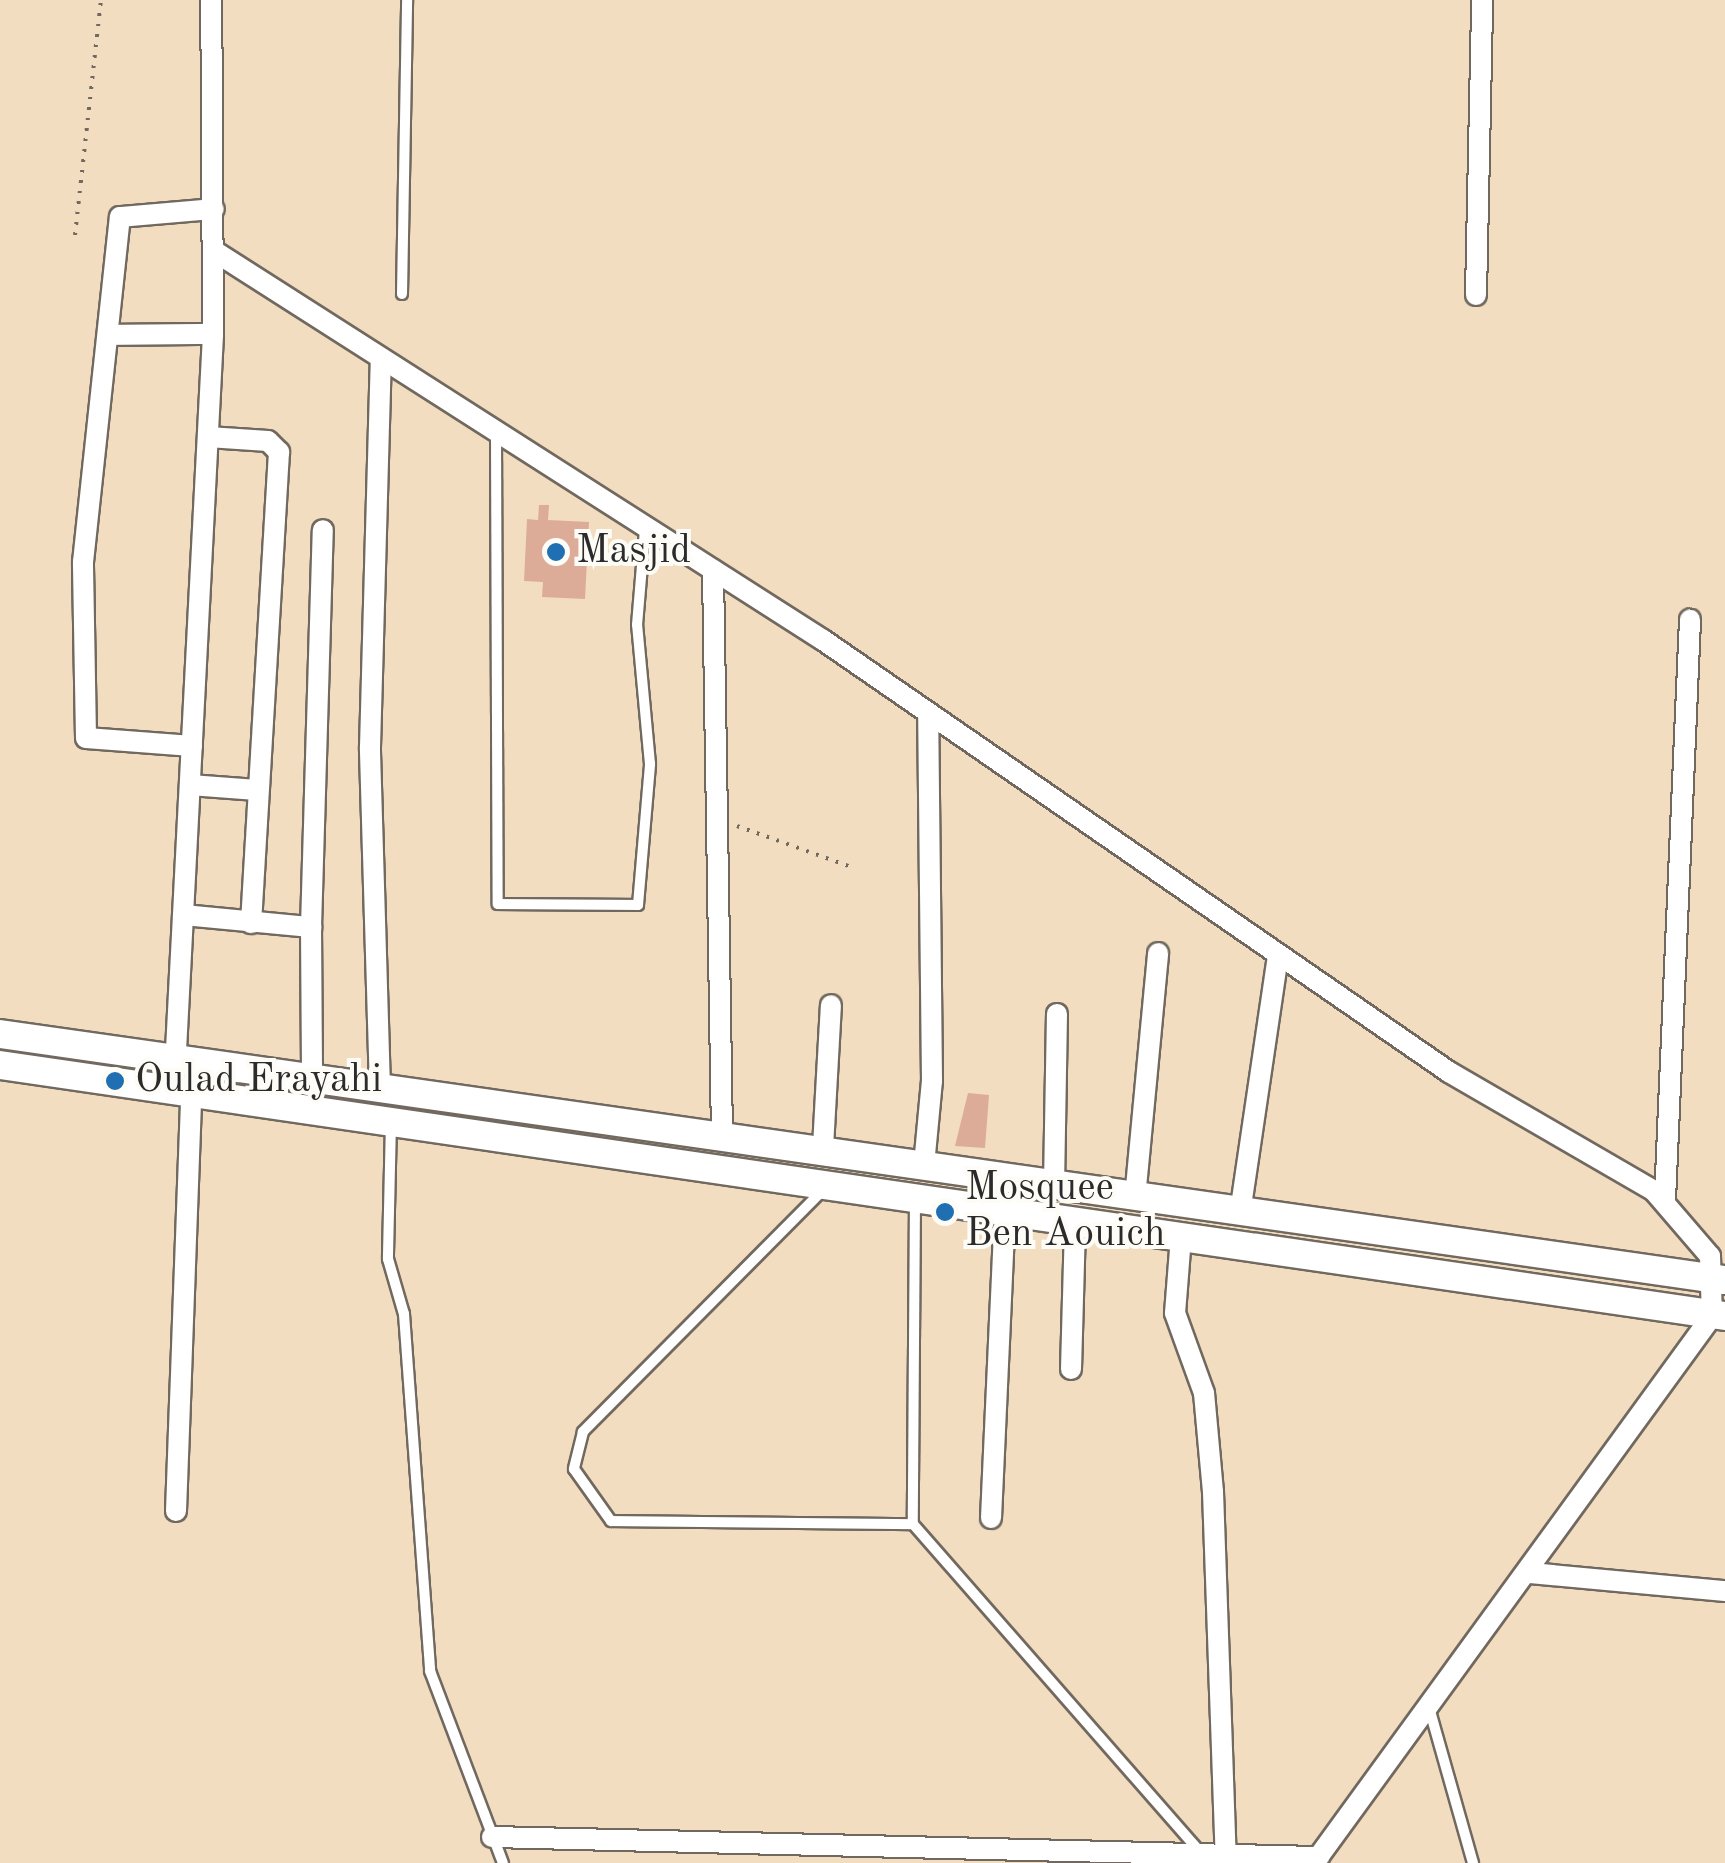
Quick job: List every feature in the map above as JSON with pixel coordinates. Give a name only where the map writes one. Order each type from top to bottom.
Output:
[{"type":"street","points":[[176,1511],[183,914],[213,334],[210,0]]},
{"type":"street","points":[[1476,296],[1482,0]]},
{"type":"street","points":[[192,746],[85,734],[83,562],[123,212],[214,209]]},
{"type":"street","points":[[214,251],[928,712],[1449,1072],[1665,1200],[1722,1279],[1719,1316],[1317,1860],[492,1837]]},
{"type":"street","points":[[109,335],[213,334]]},
{"type":"street","points":[[380,1089],[370,747],[381,358]]},
{"type":"street","points":[[208,437],[268,441],[279,452],[251,924]]},
{"type":"street","points":[[312,1081],[311,927],[323,530]]},
{"type":"street","points":[[713,570],[722,1134]]},
{"type":"street","points":[[1665,1200],[1690,620]]},
{"type":"street","points":[[924,1165],[932,1082],[928,712]]},
{"type":"street","points":[[190,785],[257,790]]},
{"type":"street","points":[[183,914],[251,924],[311,927]]},
{"type":"street","points":[[1135,1198],[1158,953]]},
{"type":"street","points":[[1240,1214],[1278,954]]},
{"type":"street","points":[[823,1147],[832,1006]]},
{"type":"street","points":[[1054,1185],[1057,1014]]},
{"type":"street","points":[[0,1034],[180,1082],[390,1121],[1719,1316]]},
{"type":"street","points":[[0,1065],[180,1082],[312,1081],[529,1107],[823,1147],[1240,1214],[1722,1279]]},
{"type":"street","points":[[525,1141],[529,1107]]},
{"type":"street","points":[[991,1518],[1006,1212]]},
{"type":"street","points":[[1071,1369],[1075,1223]]},
{"type":"street","points":[[1181,1237],[1174,1313],[1204,1393],[1214,1492],[1216,1858]]},
{"type":"street","points":[[1530,1573],[1725,1591]]},
{"type":"lane","points":[[402,294],[407,0]]},
{"type":"lane","points":[[496,434],[498,904],[638,905],[650,764],[636,625],[645,528]]},
{"type":"lane","points":[[390,1121],[388,1258],[404,1314],[430,1672],[503,1863]]},
{"type":"lane","points":[[827,1185],[583,1432],[574,1469],[611,1521],[913,1524]]},
{"type":"lane","points":[[915,1198],[913,1524],[1216,1858]]},
{"type":"lane","points":[[1430,1711],[1473,1863]]},
{"type":"path","points":[[75,235],[101,0]]},
{"type":"path","points":[[716,823],[780,835],[854,868]]},
{"type":"building","name":"Masjid","points":[[539,505],[549,505],[548,520],[589,522],[585,599],[542,597],[543,582],[524,581],[527,519],[538,520]]},
{"type":"building","points":[[968,1093],[989,1095],[985,1148],[955,1146]]},
{"type":"place","name":"Masjid","points":[[556,552]]},
{"type":"place","name":"Oulad Erayahi","points":[[115,1081]]},
{"type":"place","name":"Mosquee Ben Aouich","points":[[945,1212]]}]
